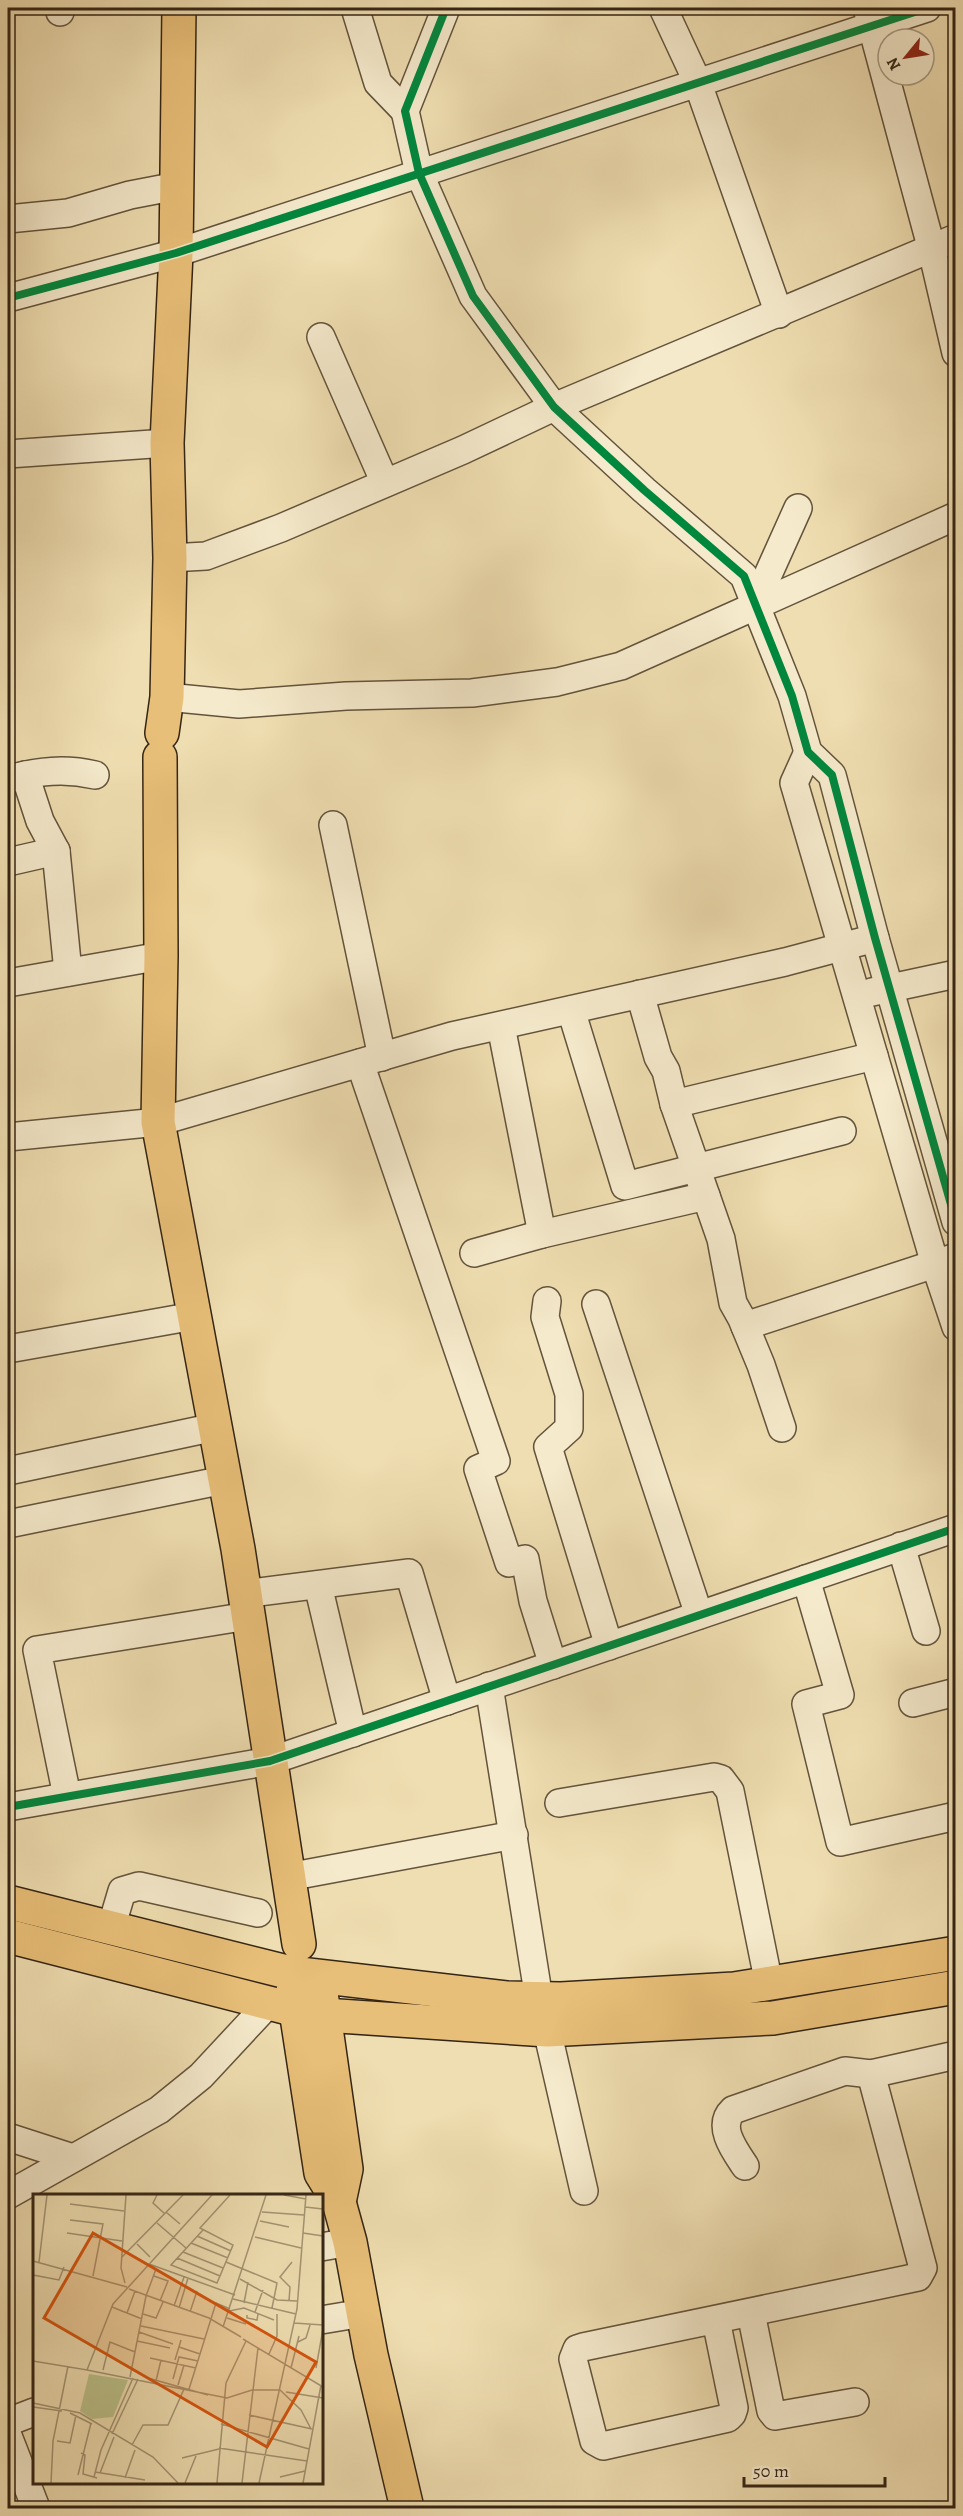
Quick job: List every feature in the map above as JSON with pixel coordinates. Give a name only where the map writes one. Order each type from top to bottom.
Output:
[{"type":"main road","points":[[179,8],[176,253],[167,443],[170,558],[167,697],[161,745],[158,1122],[225,1480],[303,1965],[296,2010],[346,2169],[339,2202],[336,2245],[363,2313],[370,2355],[407,2508]]},
{"type":"main road","points":[[8,1902],[111,1928],[303,1965],[506,1998],[539,1999],[734,1989],[956,1953]]},
{"type":"main road","points":[[8,1936],[296,2010],[547,2030],[773,2018],[956,1987]]},
{"type":"street","points":[[355,8],[378,83],[405,111],[419,173],[473,296],[555,407],[644,490],[744,576],[754,606],[792,696],[807,747],[832,775],[888,987],[956,1222]]},
{"type":"street","points":[[405,111],[446,8]]},
{"type":"street","points":[[663,8],[697,81],[779,314]]},
{"type":"street","points":[[8,298],[176,253],[697,81],[869,16],[927,8]]},
{"type":"street","points":[[869,16],[944,244],[956,353]]},
{"type":"street","points":[[8,219],[68,213],[130,195],[177,186]]},
{"type":"street","points":[[170,558],[206,556],[281,528],[555,407],[944,244]]},
{"type":"street","points":[[321,337],[385,483]]},
{"type":"street","points":[[8,454],[167,443]]},
{"type":"street","points":[[754,606],[798,508]]},
{"type":"street","points":[[167,697],[239,704],[346,696],[472,693],[556,682],[621,666],[956,516]]},
{"type":"street","points":[[807,747],[794,783],[874,1056],[945,1261],[956,1327]]},
{"type":"street","points":[[68,972],[56,851],[16,777],[50,771],[77,771],[95,776]]},
{"type":"street","points":[[333,825],[371,1060],[496,1461],[478,1469],[509,1563],[525,1559],[533,1601],[553,1665]]},
{"type":"street","points":[[8,862],[56,851]]},
{"type":"street","points":[[8,1137],[158,1122],[371,1060],[501,1026],[785,962],[875,938]]},
{"type":"street","points":[[8,983],[161,956]]},
{"type":"street","points":[[856,996],[888,987],[956,974]]},
{"type":"street","points":[[640,994],[658,1057],[666,1071],[674,1104],[721,1239],[733,1303],[745,1326],[782,1428]]},
{"type":"street","points":[[571,1010],[625,1186],[842,1131]]},
{"type":"street","points":[[501,1026],[542,1234]]},
{"type":"street","points":[[674,1104],[874,1056]]},
{"type":"street","points":[[474,1253],[542,1234],[706,1196]]},
{"type":"street","points":[[745,1326],[945,1261]]},
{"type":"street","points":[[547,1301],[545,1317],[569,1395],[569,1428],[548,1447],[609,1646]]},
{"type":"street","points":[[596,1304],[699,1615]]},
{"type":"street","points":[[8,1349],[194,1316]]},
{"type":"street","points":[[8,1471],[215,1427]]},
{"type":"street","points":[[8,1524],[225,1480]]},
{"type":"street","points":[[8,1807],[270,1761],[956,1528]]},
{"type":"street","points":[[901,1546],[926,1631]]},
{"type":"street","points":[[67,1796],[37,1650],[246,1605],[318,1585],[409,1573],[447,1701]]},
{"type":"street","points":[[806,1579],[840,1695],[806,1704],[840,1842],[956,1816]]},
{"type":"street","points":[[318,1585],[353,1733]]},
{"type":"street","points":[[489,1686],[539,1999]]},
{"type":"street","points":[[913,1704],[956,1692]]},
{"type":"street","points":[[559,1803],[714,1777],[721,1779],[730,1791],[769,1984]]},
{"type":"street","points":[[288,1877],[513,1835]]},
{"type":"street","points":[[111,1928],[122,1891],[139,1886],[258,1913]]},
{"type":"street","points":[[8,2195],[159,2110],[201,2076],[296,2010]]},
{"type":"street","points":[[547,2030],[584,2191]]},
{"type":"street","points":[[745,2166],[728,2134],[726,2122],[733,2110],[845,2071],[871,2074],[956,2055]]},
{"type":"street","points":[[716,2320],[734,2408],[728,2418],[603,2446],[594,2441],[573,2359],[577,2349],[716,2320],[912,2280],[922,2273],[923,2268],[871,2074]]},
{"type":"street","points":[[8,2137],[73,2158]]},
{"type":"street","points":[[322,2320],[363,2313]]},
{"type":"street","points":[[751,2313],[771,2411],[775,2416],[855,2402]]},
{"type":"street","points":[[8,2422],[33,2412]]},
{"type":"street","points":[[8,2436],[36,2508]]},
{"type":"cycle path","points":[[446,8],[405,111],[419,173],[473,296],[554,407],[644,490],[744,576],[792,696],[808,752],[832,775],[875,938],[956,1222]]},
{"type":"cycle path","points":[[8,298],[176,253],[927,8]]},
{"type":"cycle path","points":[[8,1807],[270,1761],[956,1528]]}]
